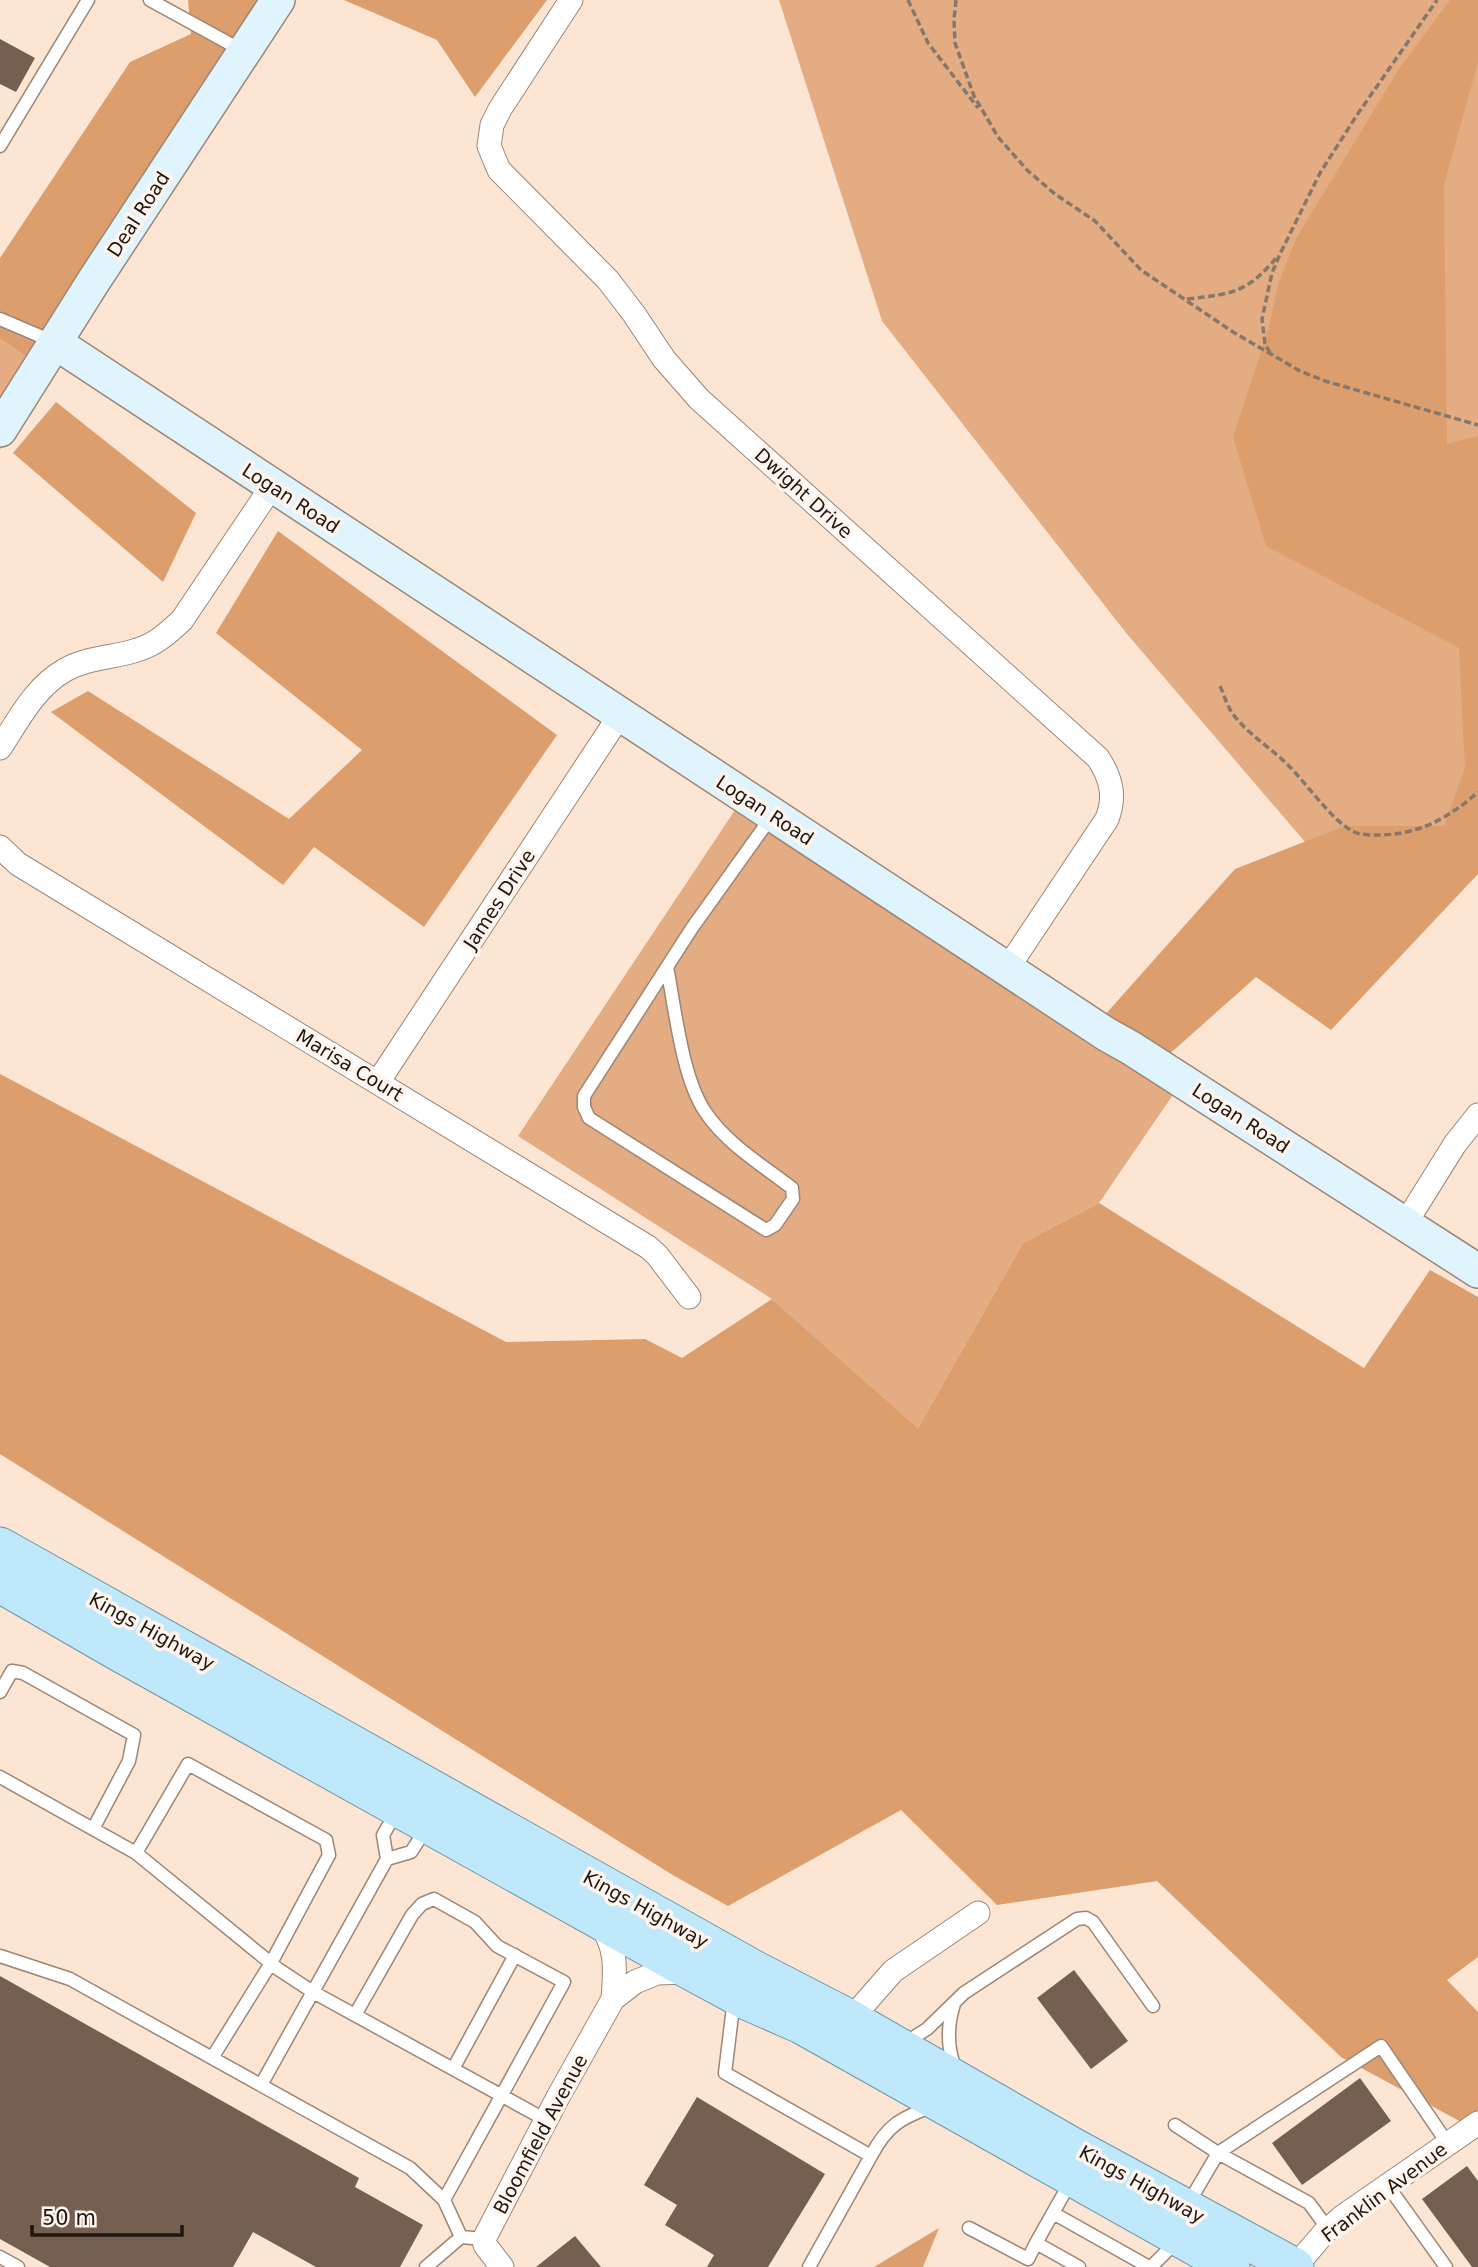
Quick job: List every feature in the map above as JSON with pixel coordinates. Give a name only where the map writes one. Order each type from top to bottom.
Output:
[{"type":"main road","name":"Kings Highway","points":[[0,1546],[742,1962],[900,2047],[951,2093],[1073,2178],[1295,2267]]},
{"type":"main road","name":"Kings Highway","points":[[0,1584],[692,1972],[735,1995],[951,2093],[1183,2223],[1231,2267]]},
{"type":"street","name":"Deal Road","points":[[0,429],[278,0]]},
{"type":"street","name":"Dwight Drive","points":[[571,0],[492,125],[489,146],[499,170],[608,281],[664,359],[699,399],[1098,758],[1107,773],[1112,793],[1112,807],[1107,819],[1007,969]]},
{"type":"street","name":"Logan Road","points":[[56,343],[1007,969],[1478,1271]]},
{"type":"street","points":[[0,748],[35,694],[64,670],[87,660],[123,654],[148,646],[165,636],[182,620],[272,486]]},
{"type":"street","name":"James Drive","points":[[378,1082],[620,715]]},
{"type":"street","name":"Marisa Court","points":[[0,847],[18,864],[648,1247],[689,1297]]},
{"type":"street","points":[[1405,1224],[1455,1144],[1478,1115]]},
{"type":"street","points":[[851,2019],[893,1971],[978,1913]]},
{"type":"street","name":"Bloomfield Avenue","points":[[593,1915],[613,1944],[613,1999]]},
{"type":"street","name":"Bloomfield Avenue","points":[[472,2238],[546,2120],[613,1999],[635,1982],[657,1973],[692,1972]]},
{"type":"street","name":"Franklin Avenue","points":[[1295,2267],[1328,2229],[1448,2144],[1475,2132]]},
{"type":"street","points":[[472,2238],[485,2245],[502,2267]]},
{"type":"lane","points":[[0,146],[4,130],[88,0]]},
{"type":"lane","points":[[150,0],[244,51]]},
{"type":"lane","points":[[0,319],[56,343]]},
{"type":"lane","points":[[667,967],[690,1084],[706,1113],[731,1141],[792,1188],[793,1199],[775,1225],[766,1230],[589,1118],[584,1107],[584,1096],[692,928],[773,816]]},
{"type":"lane","points":[[0,1692],[12,1671],[23,1672],[134,1735],[129,1761],[93,1829]]},
{"type":"lane","points":[[136,1853],[188,1764],[326,1840],[328,1855],[271,1963],[212,2058]]},
{"type":"lane","points":[[0,1777],[136,1853],[271,1963],[313,1992],[546,2120]]},
{"type":"lane","points":[[261,2085],[387,1859],[383,1835],[414,1816]]},
{"type":"lane","points":[[387,1859],[411,1852],[414,1816]]},
{"type":"lane","points":[[355,2015],[412,1915],[422,1904],[434,1899],[475,1922],[497,1946],[564,1982],[444,2200]]},
{"type":"lane","points":[[900,2047],[927,2029],[964,1993],[1077,1920],[1086,1918],[1093,1922],[1153,2006]]},
{"type":"lane","points":[[453,2069],[515,1955]]},
{"type":"lane","points":[[0,1956],[70,1979],[410,2168],[444,2200],[472,2238],[426,2267]]},
{"type":"lane","points":[[735,1995],[725,2073],[871,2156]]},
{"type":"lane","points":[[809,2267],[879,2139],[891,2126],[908,2115],[951,2093],[949,2045],[950,2017],[954,2004]]},
{"type":"lane","points":[[1053,2213],[1150,2267],[1183,2223],[1218,2153],[1381,2046],[1448,2144]]},
{"type":"lane","points":[[1175,2125],[1218,2153],[1309,2203],[1328,2229]]},
{"type":"lane","points":[[969,2228],[1028,2259],[1073,2178]]},
{"type":"lane","points":[[1388,2186],[1446,2267]]},
{"type":"lane","points":[[1036,2243],[1079,2267]]},
{"type":"lane","points":[[0,2257],[18,2267]]},
{"type":"path","points":[[908,0],[928,43],[1011,154],[1055,194],[1095,222],[1141,270],[1271,355],[1325,380],[1478,425]]},
{"type":"path","points":[[956,0],[955,43],[974,96],[984,115]]},
{"type":"path","points":[[1271,355],[1265,344],[1262,319],[1272,272],[1280,254],[1320,173],[1437,0]]},
{"type":"path","points":[[1185,299],[1222,295],[1253,284],[1280,254]]},
{"type":"path","points":[[1220,686],[1236,718],[1287,764],[1352,831],[1387,835],[1414,831],[1448,816],[1478,792]]},
{"type":"shaded area","points":[[188,0],[285,0],[48,371],[0,339],[0,258],[130,62],[191,34]]},
{"type":"shaded area","points":[[344,0],[547,0],[475,97],[437,40]]},
{"type":"shaded area","points":[[779,0],[1478,0],[1478,847],[1335,877],[1127,634],[882,321]]},
{"type":"shaded area","points":[[1450,0],[1478,0],[1478,62],[1444,185],[1447,444],[1478,436],[1478,874],[1331,1030],[1256,977],[1156,1066],[1095,1026],[1235,869],[1345,826],[1444,826],[1465,768],[1459,648],[1266,546],[1233,437],[1268,330],[1279,282],[1297,237],[1399,69]]},
{"type":"shaded area","points":[[0,339],[48,371],[0,450]]},
{"type":"shaded area","points":[[56,402],[196,513],[163,582],[13,453]]},
{"type":"shaded area","points":[[278,531],[557,735],[424,927],[314,847],[283,885],[51,712],[88,691],[289,819],[362,750],[216,633]]},
{"type":"shaded area","points":[[745,795],[1181,1083],[1099,1203],[1023,1243],[918,1428],[772,1299],[518,1136]]},
{"type":"shaded area","points":[[0,1074],[506,1342],[645,1339],[682,1358],[772,1299],[918,1428],[1023,1243],[1099,1203],[1364,1368],[1430,1270],[1478,1297],[1478,1957],[1447,1980],[1478,2012],[1478,2131],[1341,2057],[1157,1881],[997,1905],[901,1810],[728,1906],[671,1874],[0,1454]]},
{"type":"shaded area","points":[[939,2228],[923,2267],[874,2267]]},
{"type":"building","points":[[0,39],[35,58],[16,92],[0,84]]},
{"type":"building","points":[[1074,1970],[1128,2041],[1091,2069],[1037,1998]]},
{"type":"building","points":[[0,1976],[359,2178],[355,2187],[423,2225],[400,2267],[316,2267],[253,2232],[233,2267],[50,2267],[0,2239]]},
{"type":"building","points":[[1360,2078],[1391,2121],[1302,2185],[1272,2143]]},
{"type":"building","points":[[697,2097],[825,2174],[768,2267],[707,2267],[714,2255],[665,2225],[677,2205],[644,2185]]},
{"type":"building","points":[[1467,2166],[1478,2181],[1478,2267],[1472,2267],[1422,2199]]},
{"type":"building","points":[[575,2236],[601,2267],[536,2267]]}]
